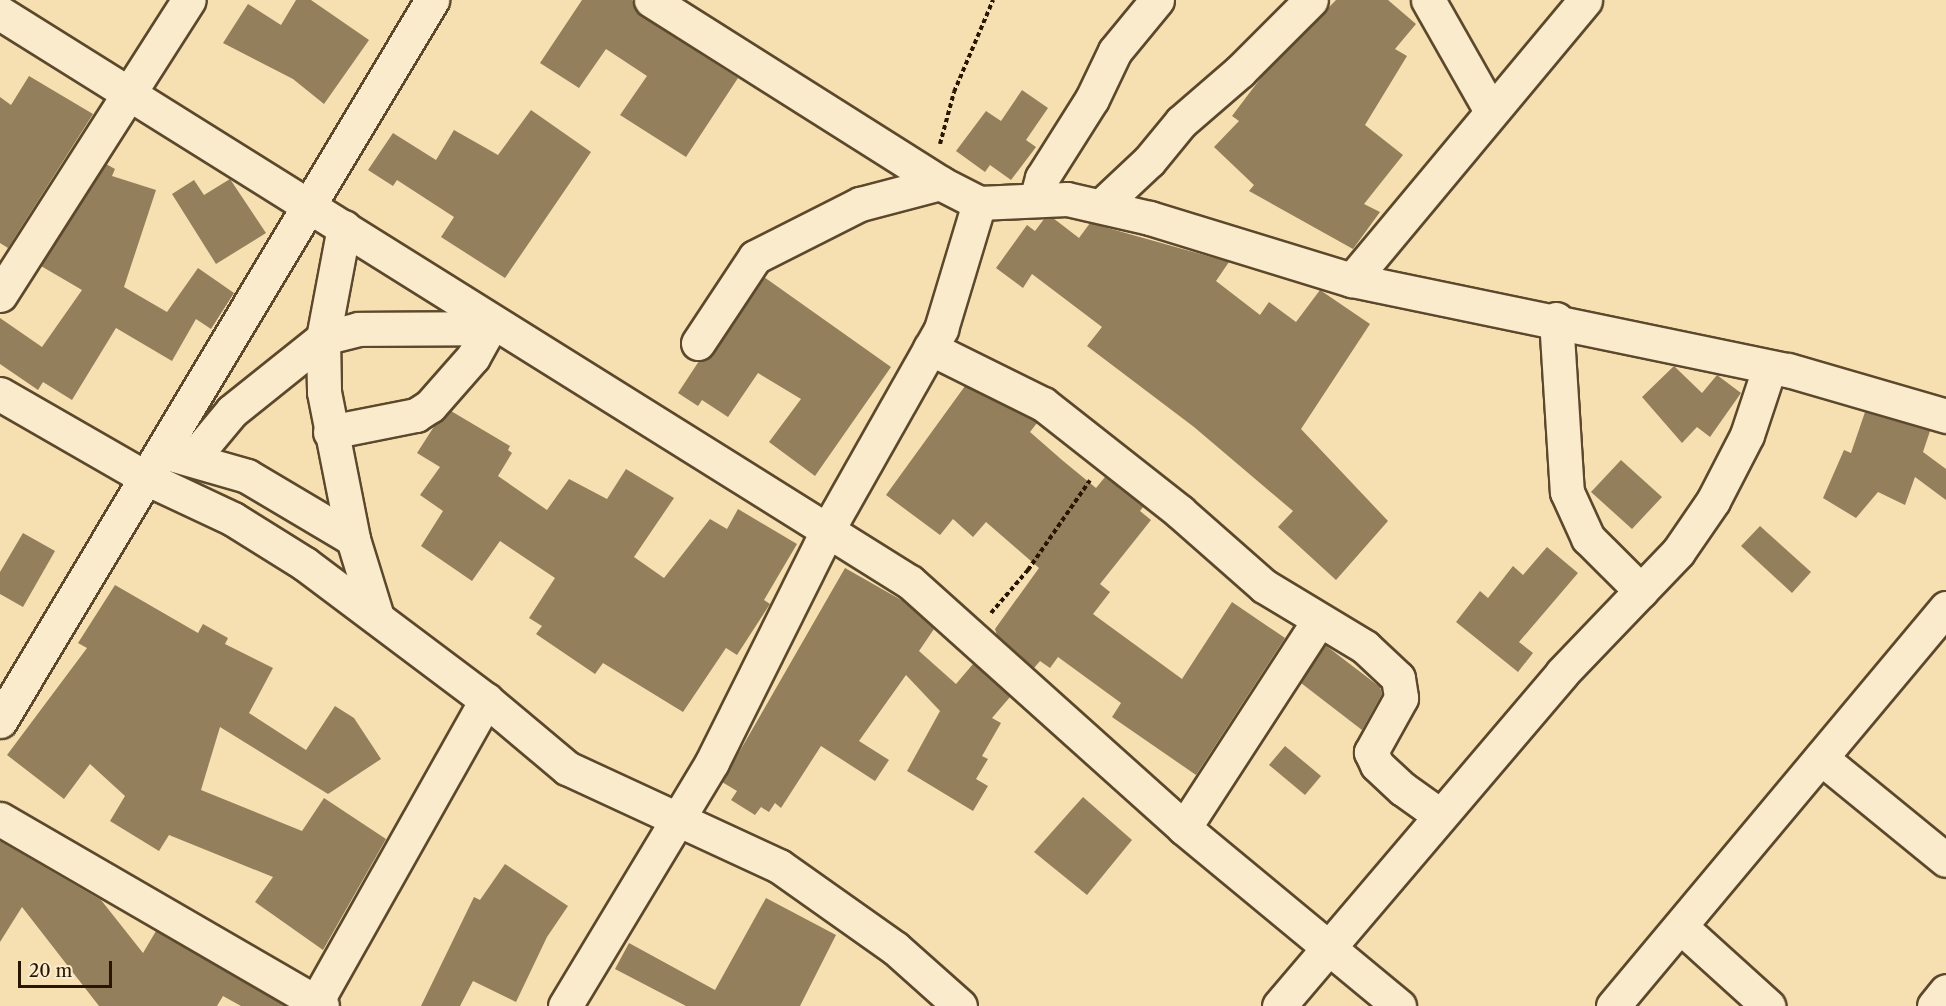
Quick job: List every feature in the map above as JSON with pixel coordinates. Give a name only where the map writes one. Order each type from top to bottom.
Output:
[{"type":"street","points":[[0,295],[189,0]]},
{"type":"street","points":[[0,721],[166,463],[309,205],[432,0]]},
{"type":"street","points":[[651,0],[933,179],[980,203],[1067,199],[1101,206],[1352,280],[1556,319],[1769,369],[1788,370],[1946,416]]},
{"type":"street","points":[[1036,200],[1042,178],[1092,99],[1115,51],[1157,0]]},
{"type":"street","points":[[1101,206],[1149,161],[1181,122],[1240,71],[1311,0]]},
{"type":"street","points":[[1428,0],[1490,109]]},
{"type":"street","points":[[1352,280],[1490,109],[1585,0]]},
{"type":"street","points":[[0,13],[344,227],[496,328],[828,529],[910,582],[1184,828],[1399,1006]]},
{"type":"street","points":[[698,343],[755,257],[860,204],[933,179]]},
{"type":"street","points":[[565,1006],[675,819],[712,762],[828,529],[941,329],[980,203]]},
{"type":"street","points":[[344,227],[323,338],[330,432],[353,539],[377,617]]},
{"type":"street","points":[[1556,319],[1568,492],[1588,538],[1641,591]]},
{"type":"street","points":[[166,463],[323,338],[358,329],[496,328]]},
{"type":"street","points":[[330,432],[416,415],[430,406],[496,328]]},
{"type":"street","points":[[930,348],[1044,404],[1263,585],[1365,647],[1398,678],[1401,698],[1371,752],[1377,765],[1403,789],[1438,814]]},
{"type":"street","points":[[1279,1006],[1438,814],[1678,552],[1713,501],[1747,435],[1769,369]]},
{"type":"street","points":[[0,394],[166,463],[247,476],[353,539]]},
{"type":"street","points":[[166,463],[233,519],[305,564],[377,617],[486,700],[567,768],[779,866],[895,948],[960,1006]]},
{"type":"street","points":[[1613,1006],[1946,608]]},
{"type":"street","points":[[1184,828],[1319,620]]},
{"type":"street","points":[[0,819],[319,1004],[486,700]]},
{"type":"street","points":[[1821,758],[1946,860]]},
{"type":"street","points":[[1681,927],[1768,1006]]},
{"type":"street","points":[[1934,1006],[1946,991]]},
{"type":"path","points":[[933,179],[943,126],[978,26],[993,0]]},
{"type":"path","points":[[971,636],[1028,570],[1107,455]]},
{"type":"building","points":[[296,0],[311,0],[369,40],[324,104],[293,79],[223,43],[248,4],[281,25]]},
{"type":"building","points":[[582,0],[632,0],[641,16],[738,78],[686,157],[620,115],[647,76],[606,49],[579,88],[540,63]]},
{"type":"building","points":[[1336,0],[1388,0],[1416,24],[1395,49],[1407,56],[1365,125],[1403,155],[1364,204],[1380,212],[1353,249],[1249,191],[1254,185],[1214,147],[1239,121],[1232,116],[1266,71]]},
{"type":"building","points":[[29,76],[93,114],[8,248],[0,243],[0,97],[11,105]]},
{"type":"building","points":[[1022,90],[1048,108],[1026,140],[1036,147],[1011,180],[990,165],[985,172],[956,151],[986,111],[1001,121]]},
{"type":"building","points":[[531,110],[591,152],[505,278],[441,237],[454,217],[397,180],[393,186],[368,170],[393,133],[436,160],[454,130],[498,155]]},
{"type":"building","points":[[106,164],[115,169],[112,176],[156,190],[124,287],[167,312],[198,268],[234,293],[211,329],[196,319],[172,361],[116,328],[72,400],[43,382],[38,390],[0,364],[0,318],[42,347],[82,290],[41,266]]},
{"type":"building","points":[[230,179],[266,233],[216,264],[172,194],[194,180],[204,195]]},
{"type":"building","points":[[1053,218],[1079,238],[1090,223],[1229,262],[1216,281],[1260,315],[1269,302],[1296,322],[1320,290],[1370,324],[1301,429],[1388,521],[1336,580],[1278,527],[1293,511],[1194,427],[1087,346],[1102,327],[1032,274],[1023,288],[996,268],[1027,225],[1035,231],[1044,219]]},
{"type":"building","points":[[764,277],[891,367],[815,476],[769,442],[801,399],[758,373],[728,417],[702,400],[698,406],[678,393],[699,361],[714,353]]},
{"type":"building","points":[[1674,366],[1702,393],[1717,375],[1741,393],[1710,437],[1697,427],[1682,443],[1642,397]]},
{"type":"building","points":[[965,386],[1033,420],[1037,423],[1030,432],[1062,460],[1096,488],[1105,477],[1143,507],[1140,511],[1151,520],[1100,584],[1110,592],[1093,614],[1182,679],[1232,602],[1285,638],[1196,775],[1112,717],[1121,703],[1058,657],[1050,668],[1040,661],[1034,668],[997,635],[995,629],[1039,568],[986,522],[973,537],[953,519],[940,535],[886,495]]},
{"type":"building","points":[[451,411],[510,446],[508,450],[512,453],[498,476],[547,510],[569,479],[607,499],[626,469],[674,498],[634,557],[664,578],[710,519],[727,529],[738,509],[797,544],[764,600],[770,604],[737,655],[726,648],[683,712],[603,663],[595,674],[536,634],[542,626],[529,618],[555,578],[500,541],[472,581],[421,546],[443,511],[420,495],[440,467],[417,453],[435,425]]},
{"type":"building","points":[[1865,412],[1930,431],[1923,452],[1946,469],[1946,500],[1915,477],[1905,505],[1878,492],[1856,518],[1823,498],[1844,450],[1851,453]]},
{"type":"building","points":[[1621,460],[1662,497],[1632,529],[1591,492]]},
{"type":"building","points":[[1760,526],[1811,572],[1792,593],[1741,546]]},
{"type":"building","points":[[23,533],[55,551],[23,607],[0,594],[0,572]]},
{"type":"building","points":[[1547,547],[1578,573],[1519,642],[1533,653],[1518,672],[1456,622],[1480,591],[1488,598],[1513,566],[1523,575]]},
{"type":"building","points":[[845,568],[903,601],[934,629],[919,651],[956,684],[973,664],[1010,697],[992,718],[1001,723],[982,756],[988,759],[976,779],[988,786],[973,811],[907,771],[940,711],[906,675],[859,741],[889,760],[875,781],[821,746],[781,808],[775,803],[769,812],[761,807],[755,815],[731,800],[737,791],[722,782]]},
{"type":"building","points":[[115,585],[198,633],[203,624],[228,638],[225,644],[273,668],[249,713],[306,750],[335,706],[354,718],[381,759],[328,794],[220,727],[201,790],[302,831],[324,798],[386,839],[323,950],[255,902],[273,877],[169,835],[159,851],[110,821],[125,796],[90,764],[64,799],[7,755],[87,648],[78,643]]},
{"type":"building","points":[[1325,645],[1380,687],[1382,694],[1362,730],[1301,683]]},
{"type":"building","points":[[1285,746],[1321,776],[1305,795],[1269,765]]},
{"type":"building","points":[[1083,797],[1132,840],[1087,895],[1034,852]]},
{"type":"building","points":[[0,841],[101,900],[143,953],[156,931],[285,1006],[241,1006],[223,996],[217,1006],[99,1006],[22,907],[0,942]]},
{"type":"building","points":[[505,864],[568,906],[547,937],[516,1002],[473,981],[460,1006],[421,1006],[474,897],[480,900]]},
{"type":"building","points":[[766,898],[836,935],[800,1006],[686,1006],[615,969],[629,943],[715,990]]}]
